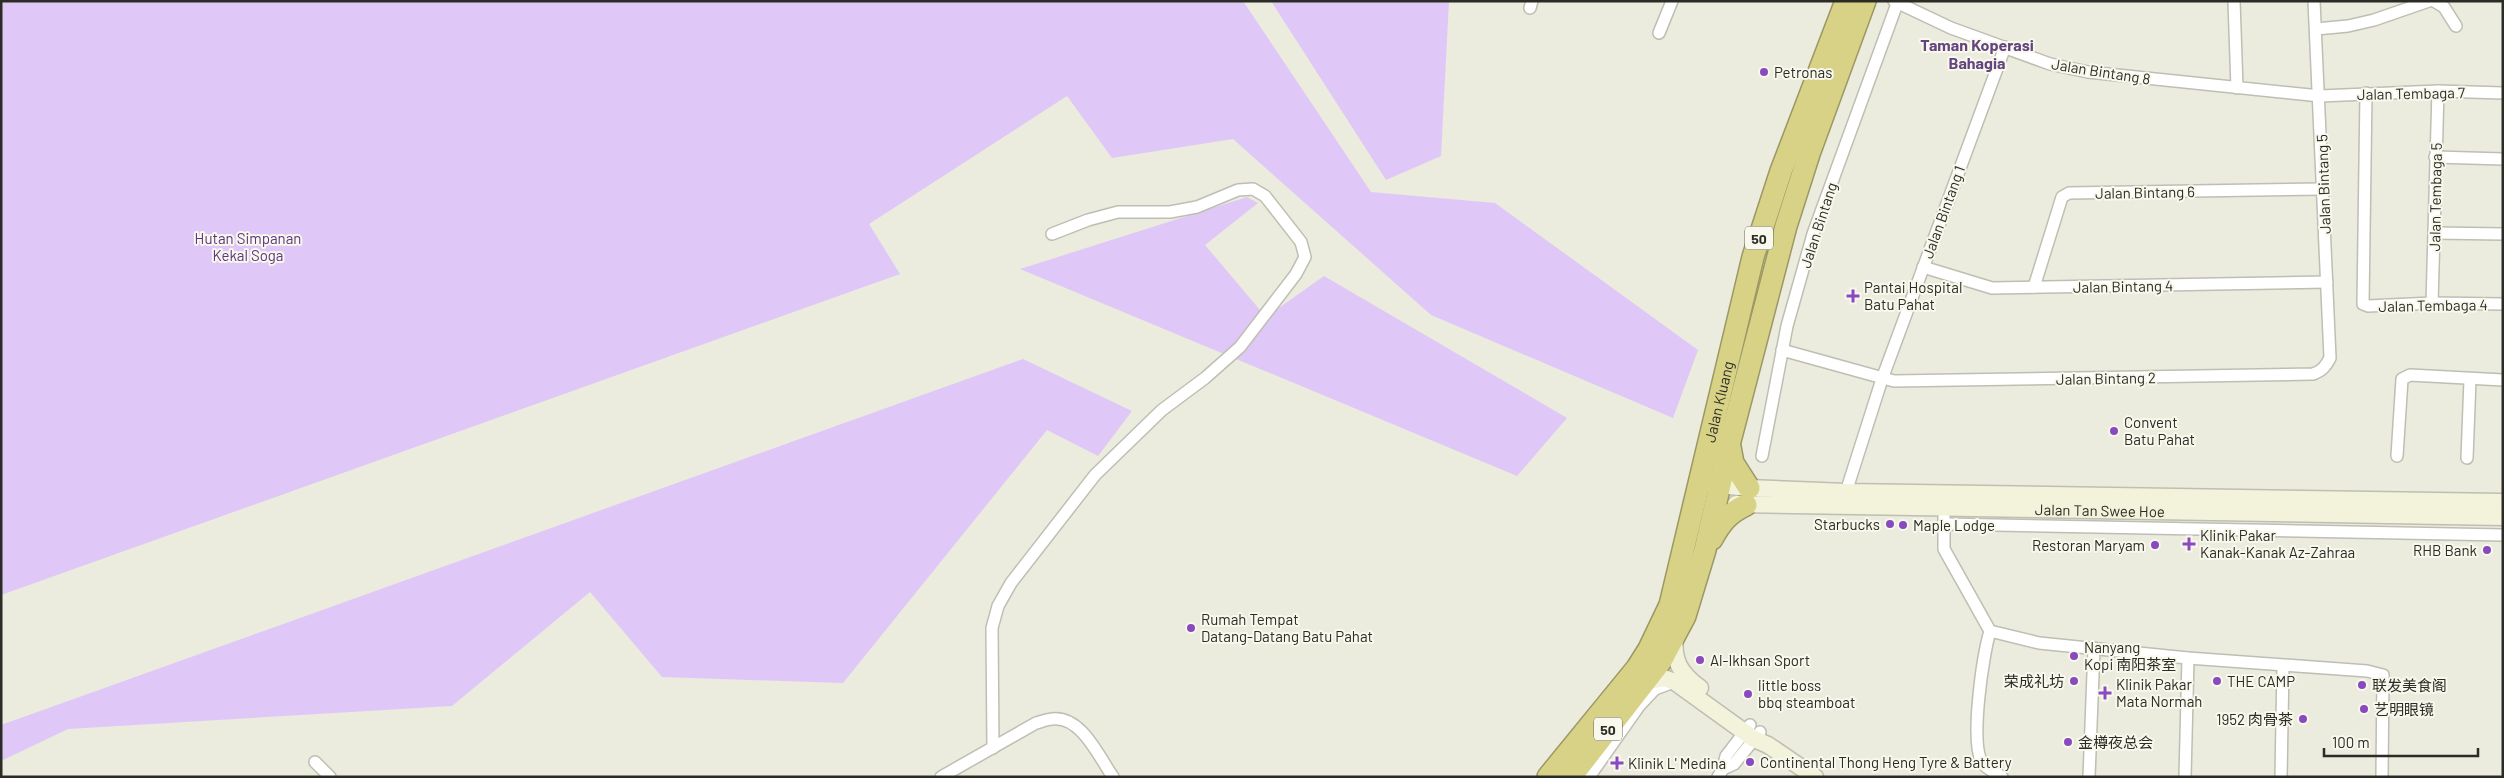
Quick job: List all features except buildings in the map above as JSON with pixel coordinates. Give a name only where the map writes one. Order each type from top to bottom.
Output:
[{"type":"highway","name":"Jalan Kluang","points":[[1571,777],[1646,682],[1676,636],[1695,589],[1705,550],[1708,493],[1753,257],[1781,171],[1846,1]]},
{"type":"highway","name":"Jalan Kluang","points":[[1548,777],[1622,688],[1649,649],[1670,605],[1708,493],[1730,441],[1786,226],[1809,154],[1865,1]]},
{"type":"highway","points":[[1705,550],[1721,522],[1748,497],[1733,462],[1730,441]]},
{"type":"main road","name":"Jalan Tan Swee Hoe","points":[[1748,497],[1846,492],[2503,502]]},
{"type":"main road","name":"Jalan Tan Swee Hoe","points":[[1708,493],[1944,516],[2503,517]]},
{"type":"main road","points":[[1676,636],[1675,660],[1685,676],[1755,734]]},
{"type":"main road","points":[[1646,682],[1664,678],[1675,682],[1755,734],[1815,777]]},
{"type":"street","points":[[1659,33],[1672,1]]},
{"type":"street","points":[[2234,1],[2237,88]]},
{"type":"street","name":"Jalan Bintang 5","points":[[2314,1],[2320,96],[2330,358],[2326,366]]},
{"type":"street","points":[[2316,29],[2348,26],[2374,20],[2429,1]]},
{"type":"street","points":[[2434,1],[2444,7],[2456,26]]},
{"type":"street","name":"Jalan Bintang 8","points":[[1896,2],[1951,28],[2050,64],[2088,72],[2320,96]]},
{"type":"street","name":"Jalan Bintang","points":[[1762,456],[1782,350],[1814,234],[1896,2]]},
{"type":"street","name":"Jalan Bintang 1","points":[[1846,492],[1882,379],[2004,47]]},
{"type":"street","name":"Jalan Tembaga 7","points":[[2320,96],[2438,91],[2503,93]]},
{"type":"street","name":"Jalan Tembaga 5","points":[[2432,303],[2438,91]]},
{"type":"street","name":"Jalan Tembaga 4","points":[[2366,93],[2363,304],[2368,306],[2432,303],[2503,304]]},
{"type":"street","points":[[2435,157],[2503,159]]},
{"type":"street","points":[[993,748],[992,628],[998,606],[1011,583],[1095,475],[1162,410],[1205,378],[1240,346],[1296,274],[1305,257],[1301,242],[1265,196],[1254,189],[1238,190],[1197,207],[1170,212],[1118,212],[1088,220],[1052,234]]},
{"type":"street","name":"Jalan Bintang 6","points":[[2034,287],[2062,197],[2068,193],[2323,189]]},
{"type":"street","points":[[2434,233],[2503,234]]},
{"type":"street","name":"Jalan Bintang 4","points":[[1923,268],[1985,287],[2327,282]]},
{"type":"street","name":"Jalan Bintang 2","points":[[1782,350],[1894,381],[2313,374],[2326,366]]},
{"type":"street","points":[[2397,456],[2402,380],[2410,374],[2470,380],[2503,380]]},
{"type":"street","points":[[2467,458],[2470,380]]},
{"type":"street","points":[[2002,777],[1984,764],[1976,748],[1984,655],[1990,631],[1944,549],[1944,516],[2503,536]]},
{"type":"street","points":[[1990,631],[2039,643],[2188,658],[2367,671],[2383,675],[2382,777]]},
{"type":"street","points":[[2090,777],[2094,648]]},
{"type":"street","points":[[2184,777],[2188,658]]},
{"type":"street","points":[[2281,777],[2283,666]]},
{"type":"street","points":[[1589,777],[1639,706],[1655,689],[1675,682]]},
{"type":"street","points":[[941,777],[1036,723],[1053,718],[1068,722],[1084,733],[1113,777]]},
{"type":"street","points":[[1720,773],[1734,764],[1755,734]]},
{"type":"street","points":[[315,762],[330,777]]},
{"type":"green space","name":"Hutan Simpanan Kekal Soga","points":[[1,1],[1243,1],[1371,192],[1495,203],[1698,350],[1673,418],[1431,315],[1233,139],[1112,158],[1067,96],[869,224],[900,274],[1,595]]},
{"type":"green space","points":[[1271,1],[1449,1],[1441,156],[1386,180]]},
{"type":"green space","points":[[1247,197],[1258,203],[1205,245],[1266,317],[1324,276],[1567,418],[1517,476],[1020,269]]},
{"type":"green space","points":[[1023,359],[1132,411],[1098,456],[1047,430],[843,683],[662,677],[590,592],[452,706],[68,729],[1,761],[1,725]]},
{"type":"place","name":"Petronas","points":[[1764,72]]},
{"type":"place","name":"Pantai Hospital Batu Pahat","points":[[1853,296]]},
{"type":"place","name":"Convent Batu Pahat","points":[[2114,431]]},
{"type":"place","name":"Starbucks","points":[[1890,524]]},
{"type":"place","name":"Maple Lodge","points":[[1903,525]]},
{"type":"place","name":"Klinik Pakar Kanak-Kanak Az-Zahraa","points":[[2189,544]]},
{"type":"place","name":"Restoran Maryam","points":[[2155,545]]},
{"type":"place","name":"RHB Bank","points":[[2487,550]]},
{"type":"place","name":"Rumah Tempat Datang-Datang Batu Pahat","points":[[1191,628]]},
{"type":"place","name":"Nanyang Kopi 南阳茶室","points":[[2074,656]]},
{"type":"place","name":"Al-Ikhsan Sport","points":[[1700,660]]},
{"type":"place","name":"荣成礼坊","points":[[2074,681]]},
{"type":"place","name":"THE CAMP","points":[[2217,681]]},
{"type":"place","name":"联发美食阁","points":[[2362,685]]},
{"type":"place","name":"Klinik Pakar Mata Normah","points":[[2105,693]]},
{"type":"place","name":"little boss bbq steamboat","points":[[1748,694]]},
{"type":"place","name":"艺明眼镜","points":[[2364,709]]},
{"type":"place","name":"1952 肉骨茶","points":[[2303,719]]},
{"type":"place","name":"金樽夜总会","points":[[2068,742]]},
{"type":"place","name":"Continental Thong Heng Tyre & Battery","points":[[1750,762]]},
{"type":"place","name":"Klinik L' Medina","points":[[1617,763]]},
{"type":"district","name":"Taman Koperasi Bahagia","points":[[1977,53]]}]
